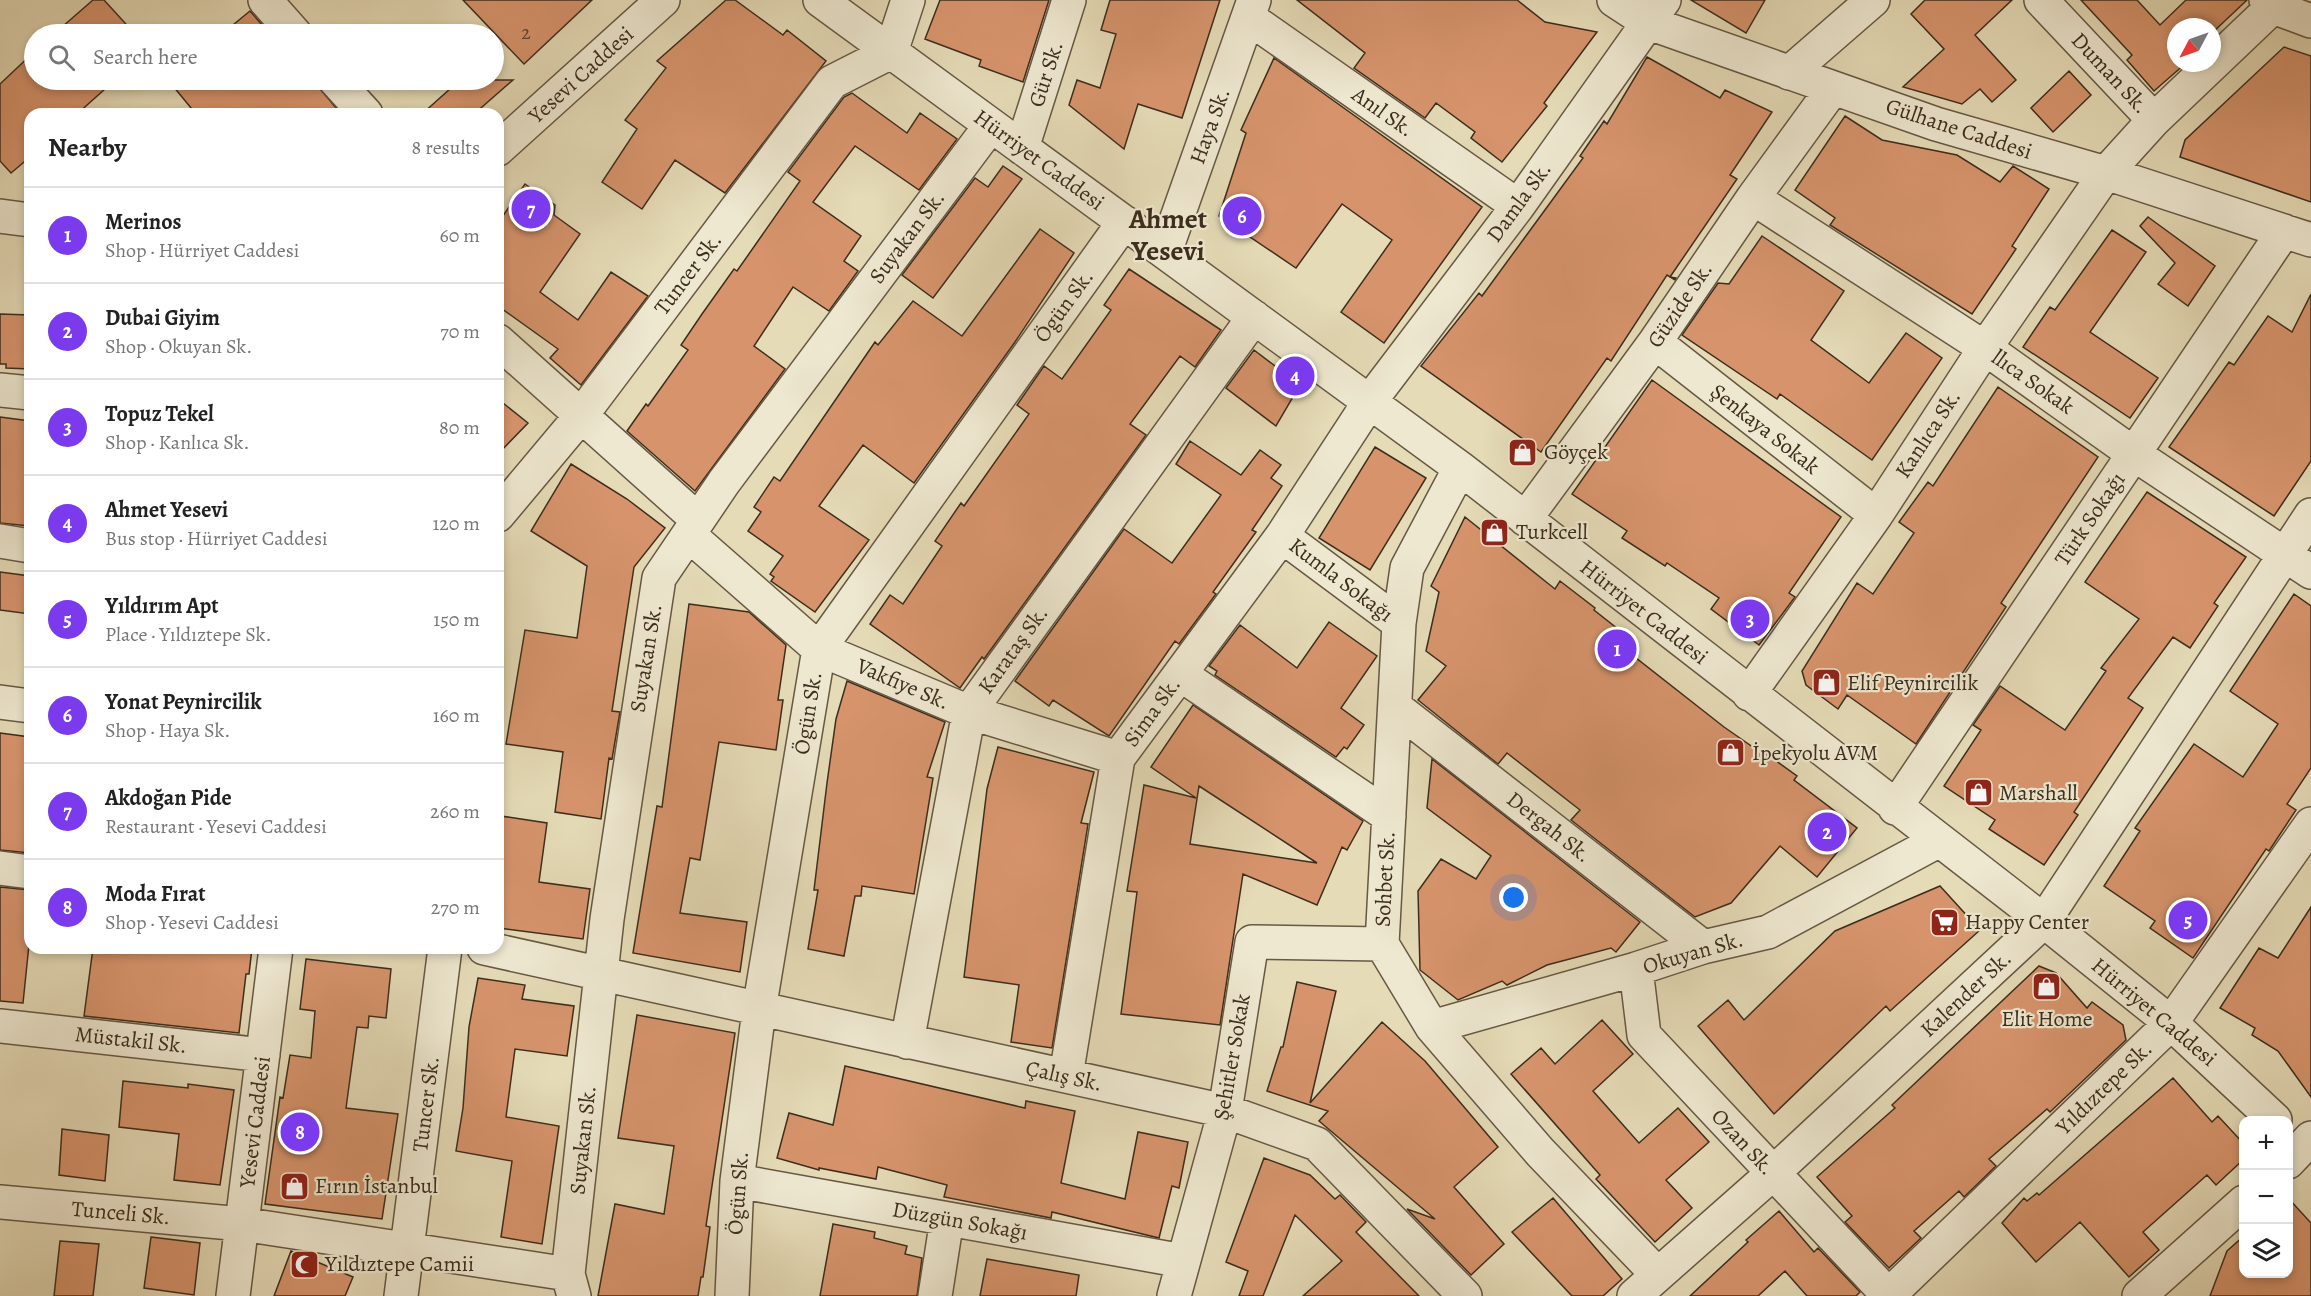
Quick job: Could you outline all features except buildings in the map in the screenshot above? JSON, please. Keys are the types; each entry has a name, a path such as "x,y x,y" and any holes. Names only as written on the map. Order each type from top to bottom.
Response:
{"street":[{"path":"264,0 286,24"},
{"name":"Yesevi Caddesi","path":"504,144 663,0"},
{"name":"Hürriyet Caddesi","path":"820,0 1460,468 1895,808 2044,921 2171,1023 2271,1116"},
{"path":"891,52 908,0"},
{"name":"Gür Sk.","path":"1022,148 1069,0"},
{"name":"Gülhane Caddesi","path":"1614,0 1657,11 1788,73 2018,149 2106,173 2298,236"},
{"path":"1788,73 1873,0"},
{"name":"Duman Sk.","path":"2041,0 2154,120"},
{"path":"2273,2 2311,21"},
{"name":"Kanlıca Sk.","path":"1749,694 1876,515 1984,348 2106,173 2154,120 2273,2"},
{"name":"Anıl Sk.","path":"1252,9 1518,206"},
{"name":"Haya Sk.","path":"1165,252 1252,9"},
{"name":"Damla Sk.","path":"1370,401 1518,206 1657,11"},
{"name":"Tuncer Sk.","path":"504,507 580,417 831,82 891,52"},
{"name":"Güzide Sk.","path":"1525,519 1655,342 1753,198 1833,88"},
{"path":"344,90 361,108"},
{"name":"Suyakan Sk.","path":"571,1285 606,919 659,578 693,528 991,125"},
{"name":"llıca Sokak","path":"1753,198 1984,348 2134,454 2298,563"},
{"path":"0,216 24,219"},
{"name":"Ögün Sk.","path":"732,1296 737,1181 759,1010 819,649 1124,222"},
{"name":"Türk Sokağı","path":"1895,808 2134,454 2298,236"},
{"name":"Karataş Sk.","path":"907,1042 969,712 1254,317"},
{"name":"Şenkaya Sokak","path":"1655,342 1876,515"},
{"name":"Vakfiye Sk.","path":"504,347 580,417 819,649 969,712 1118,758"},
{"path":"0,390 24,392"},
{"name":"Sima Sk.","path":"1066,1076 1118,758 1282,536 1370,401"},
{"name":"Sohbet Sk.","path":"1460,468 1407,568 1399,623 1382,944 1432,1027 1540,1152 1646,1285"},
{"name":"Kalender Sk.","path":"1646,1285 1772,1174 2044,921 2298,563 2311,515"},
{"name":"Kumla Sokağı","path":"1282,536 1399,623"},
{"path":"0,542 24,545"},
{"path":"1180,674 1389,816"},
{"path":"0,702 24,705"},
{"name":"Dergah Sk.","path":"1395,707 1703,947"},
{"name":"Yıldıztepe Sk.","path":"1888,1296 2171,1023 2311,824"},
{"name":"Okuyan Sk.","path":"1432,1027 1636,969 1703,947 1768,932 1938,841"},
{"path":"0,868 24,871"},
{"name":"Şehitler Sokak","path":"1174,1296 1225,1111 1252,942 1382,944"},
{"name":"Çalış Sk.","path":"504,953 1225,1111 1317,1144 1450,1291"},
{"name":"Yesevi Caddesi","path":"233,1296 275,954"},
{"name":"Tuncer Sk.","path":"401,1296 444,954"},
{"name":"Ozan Sk.","path":"1636,969 1644,1035 1888,1296"},
{"name":"Müstakil Sk.","path":"0,1026 263,1055"},
{"name":"Düzgün Sokağı","path":"737,1181 1183,1261"},
{"name":"Tunceli Sk.","path":"0,1202 242,1224 407,1251 571,1285"},
{"path":"2139,1296 2239,1206"},
{"path":"935,1296 947,1218"}],"place":[{"name":"Akdoğan Pide","path":"531,209"},
{"name":"Yonat Peynircilik","path":"1242,216"},
{"name":"Ahmet Yesevi","path":"1295,376"},
{"name":"Göyçek","path":"1523,452"},
{"name":"Turkcell","path":"1495,532"},
{"name":"Topuz Tekel","path":"1750,619"},
{"name":"Merinos","path":"1617,649"},
{"name":"Elif Peynircilik","path":"1826,683"},
{"name":"İpekyolu AVM","path":"1731,753"},
{"name":"Marshall","path":"1978,793"},
{"name":"Dubai Giyim","path":"1827,832"},
{"name":"Yıldırım Apt","path":"2188,920"},
{"name":"Happy Center","path":"1944,922"},
{"name":"Elit Home","path":"2047,987"},
{"name":"Moda Fırat","path":"300,1132"},
{"name":"Fırın İstanbul","path":"294,1186"},
{"name":"Yıldıztepe Camii","path":"304,1264"}],"district":[{"name":"Ahmet Yesevi","path":"1168,235"}]}
